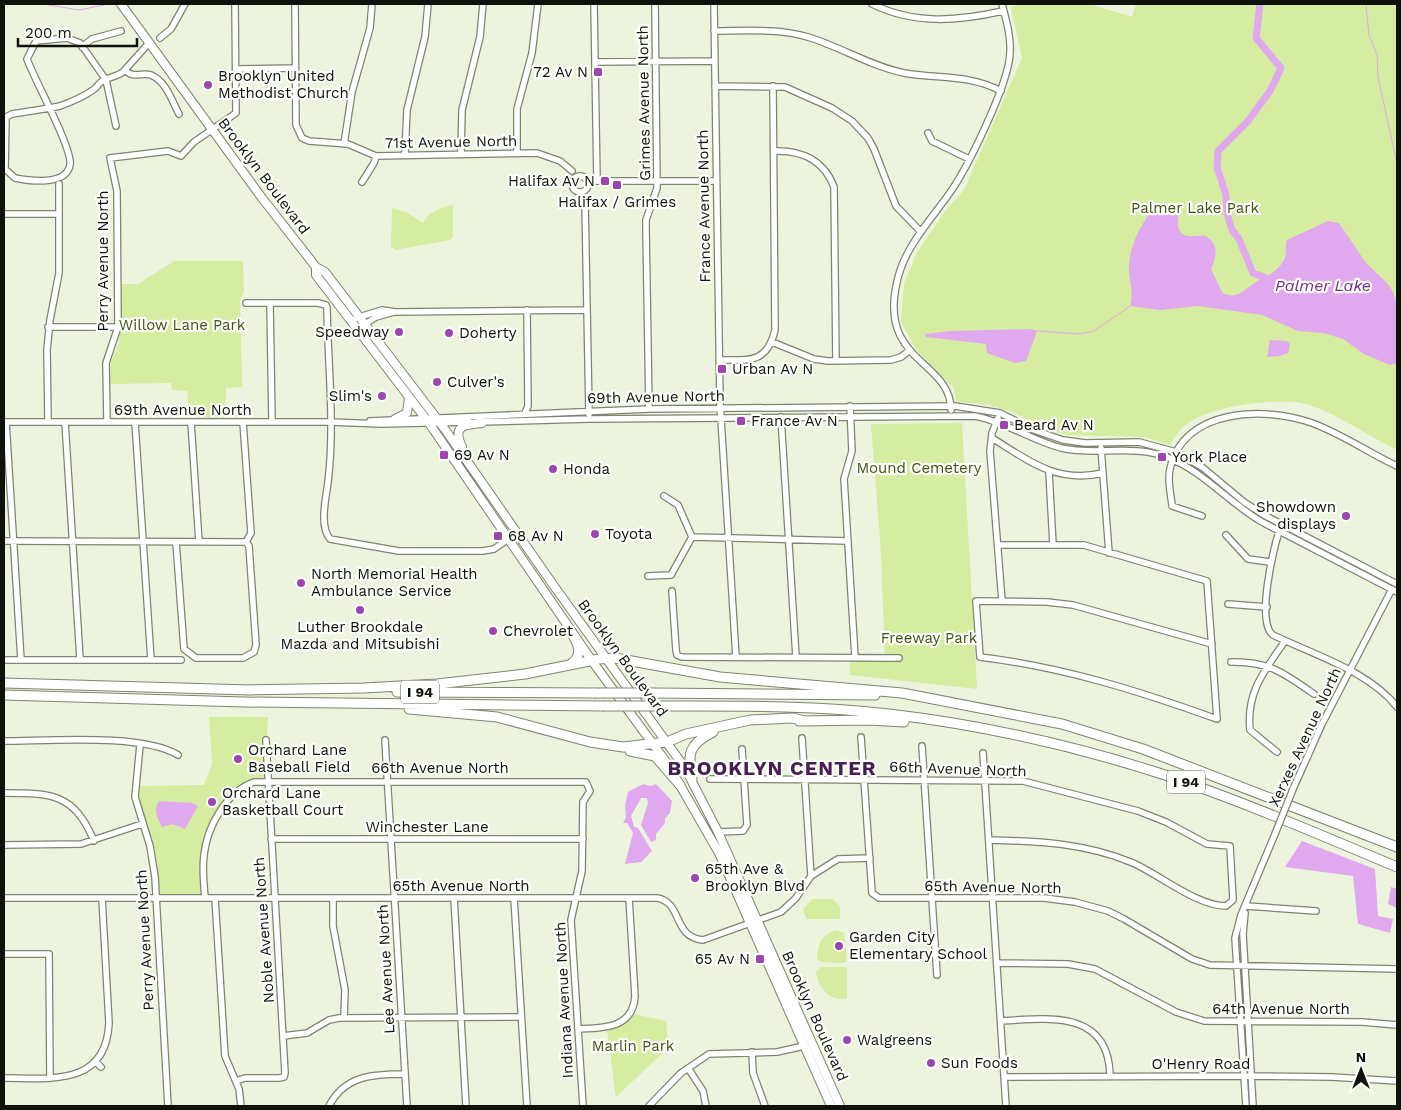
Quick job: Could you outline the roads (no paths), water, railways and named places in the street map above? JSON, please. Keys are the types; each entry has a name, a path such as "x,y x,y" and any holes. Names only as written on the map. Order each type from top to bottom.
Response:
{"highway":[{"path":"566,666 575,661 579,653 576,640 570,630"},
{"path":"246,690 406,686 525,674 605,658 636,660 720,677 902,693 980,708"},
{"name":"I 94","path":"4,683 246,690 864,695 980,708 1062,724 1135,746 1397,847"},
{"name":"I 94","path":"4,695 374,704 815,708 901,716 966,726 1064,746 1165,775 1239,802 1397,866"},
{"path":"374,704 397,708 497,717 598,746 652,754 661,761 680,785"},
{"path":"670,741 686,734 750,720 792,718 805,721"},
{"path":"567,736 615,746 654,745 756,724 805,721 869,720 966,726"},
{"path":"692,779 690,758 692,748 699,740 714,732"}],"main road":[{"name":"Brooklyn Boulevard","path":"120,4 212,131 316,267 325,272 366,323 472,467 605,658 670,741 692,779 718,832 804,1046 831,1106"},
{"name":"Brooklyn Boulevard","path":"316,267 316,276 427,421 509,538 570,630 654,745 680,785 719,853 754,921 840,1106"},
{"path":"394,419 407,413 409,397"},
{"path":"472,467 458,433 464,426 482,423"}],"street":[{"path":"160,38 171,29 186,4"},
{"path":"212,131 236,112 235,4"},
{"path":"236,69 295,68 295,4"},
{"path":"344,144 352,92 370,28 372,4"},
{"path":"406,154 407,110 425,38 428,4"},
{"path":"462,154 462,110 480,37 483,4"},
{"path":"517,153 517,109 536,35 538,4"},
{"path":"594,4 597,182"},
{"name":"Grimes Avenue North","path":"649,409 646,220 655,199 657,182 655,4"},
{"name":"France Avenue North","path":"714,4 721,418"},
{"path":"872,4 908,16 942,21 968,19 1003,11"},
{"path":"951,414 951,399 946,389 901,341 894,324 894,294 905,258 921,232 957,183 1007,76 1010,53 1002,4"},
{"path":"82,46 92,40 122,31"},
{"path":"714,31 793,33 822,42 888,69 924,76 969,79 1001,91"},
{"path":"116,126 106,80 82,46 72,38 34,43 26,57 50,108 69,156 70,167 66,173 53,180 19,179 11,176 4,164 4,123 6,117 12,114 50,108 60,106 92,91 106,80 125,70 149,43"},
{"path":"596,62 714,61"},
{"name":"71st Avenue North","path":"295,68 296,129 300,136 309,141 344,144 376,156 517,153 545,155 560,161 580,178 597,182 716,181"},
{"path":"125,70 131,75 150,74 161,82 179,114"},
{"path":"715,86 773,86 791,89 832,108 860,129 874,149 896,206 921,232"},
{"path":"719,360 756,359 766,352 772,342 776,322 773,86"},
{"name":"Perry Avenue North","path":"107,422 106,364 118,326 117,192 110,158 168,151 181,156 194,142 212,131"},
{"path":"928,133 932,141 969,159"},
{"path":"774,151 792,152 811,158 823,167 834,187 836,360"},
{"path":"362,182 376,156"},
{"path":"584,189 573,186 580,178 584,189 585,201 589,419"},
{"name":"71st Avenue North","path":"584,189 597,182"},
{"path":"48,422 48,327 59,273 59,184"},
{"path":"4,214 59,214"},
{"path":"246,303 326,305 331,460 325,512 326,530 330,539 399,551 466,552 491,550 517,533"},
{"path":"270,303 272,422"},
{"path":"351,322 359,316 382,310 396,312 587,310"},
{"path":"524,413 528,406 527,310"},
{"path":"357,330 376,317 396,312"},
{"path":"48,327 118,326"},
{"path":"772,342 814,358 836,360 891,360 902,357 910,350"},
{"path":"850,406 852,451 844,474 856,657"},
{"name":"69th Avenue North","path":"5,422 427,421 524,413 649,409 951,406 1000,413 1034,430 1063,440 1101,443 1139,442 1176,452 1202,467 1244,502 1282,525 1396,584"},
{"path":"1000,413 990,451 1002,601"},
{"name":"69th Avenue North","path":"438,420 482,423 589,419 951,414 975,416 997,420 1031,438 1060,448 1081,451 1140,450 1173,460 1199,475 1240,510 1394,591"},
{"path":"1202,516 1172,506 1169,474 1176,452 1191,433 1210,421 1238,416 1272,415 1312,423 1397,466"},
{"path":"781,417 796,657"},
{"path":"721,418 736,657"},
{"name":"69th Avenue North","path":"362,422 394,419 427,421"},
{"path":"5,422 21,660"},
{"path":"65,422 80,659"},
{"path":"135,422 151,660"},
{"path":"191,422 199,542"},
{"path":"243,422 251,533 246,542"},
{"path":"992,438 1049,472 1081,477 1103,473"},
{"path":"1101,443 1109,553"},
{"path":"1049,472 1054,545"},
{"path":"664,496 678,505 692,537"},
{"path":"1282,525 1270,562 1265,620 1268,630 1375,685 1397,708"},
{"path":"1226,535 1248,559 1270,562"},
{"path":"692,537 728,540 848,541"},
{"path":"648,576 671,575 692,537"},
{"path":"4,541 246,542"},
{"path":"176,542 183,645 187,653 196,658 247,657 254,652 256,645 249,546 246,542"},
{"path":"998,545 1084,545 1208,581 1218,719 1144,693 1084,675 980,657 976,601 1047,602 1073,605 1212,644"},
{"name":"Xerxes Avenue North","path":"1246,1106 1236,966 1237,930 1293,789 1322,724 1394,591 1396,584"},
{"path":"672,591 677,655 682,657 899,658"},
{"path":"1228,604 1267,607"},
{"path":"1277,752 1250,730 1252,695 1268,665 1285,640"},
{"path":"4,660 180,660"},
{"path":"1231,662 1253,661 1268,665 1314,694"},
{"path":"861,737 870,858"},
{"path":"802,738 811,876"},
{"name":"Noble Avenue North","path":"236,1081 284,1076 266,740"},
{"name":"Lee Avenue North","path":"385,740 407,1106"},
{"path":"4,741 122,742 168,749 178,756"},
{"name":"Perry Avenue North","path":"140,745 134,791 153,861 168,1106"},
{"path":"922,746 938,975"},
{"path":"718,832 743,831 745,828 747,820 742,749"},
{"path":"983,753 1006,1106"},
{"name":"66th Avenue North","path":"710,779 985,779 1023,781 1055,788 1152,816 1208,844 1230,846 1233,900 1226,906 1208,903 1145,868 1091,849 1049,842 989,840"},
{"name":"66th Avenue North","path":"205,898 204,857 212,828 234,793 247,785 268,781 582,780"},
{"name":"Indiana Avenue North","path":"582,780 590,787 583,802 582,871 571,920 582,1106"},
{"path":"4,793 45,794 70,801 85,822 94,842"},
{"path":"4,845 72,845 94,842 142,824"},
{"name":"Winchester Lane","path":"271,839 583,839"},
{"name":"65th Avenue North","path":"4,898 657,898 667,901 681,928 696,939 711,939 781,912 789,906 811,876 838,859 870,858 874,896 1044,898 1090,906 1124,919 1192,959 1210,965 1397,969"},
{"path":"4,1078 50,1078 74,1075 96,1062 108,1040 109,1023 102,898"},
{"path":"215,898 224,1056 239,1089 241,1106"},
{"path":"333,898 334,926 344,990 344,1017"},
{"path":"454,898 466,1106"},
{"path":"514,898 527,1106"},
{"path":"578,1030 613,1027 625,1020 633,1009 635,996 629,898"},
{"path":"1246,906 1316,911"},
{"name":"Xerxes Avenue North","path":"1246,906 1243,928 1244,966 1253,1106"},
{"path":"4,954 49,954 50,1078"},
{"name":"64th Avenue North","path":"997,963 1082,966 1109,974 1189,1018 1214,1022 1362,1022 1397,1025"},
{"path":"283,1036 307,1034 329,1020 344,1017 520,1017"},
{"path":"1001,1021 1066,1021 1083,1025 1097,1035 1102,1042 1109,1058 1110,1076"},
{"path":"649,1106 656,1097 688,1068 714,1053 777,1052 804,1046"},
{"path":"752,1052 753,1073 766,1106"},
{"path":"96,1062 101,1067"},
{"path":"688,1068 703,1091 706,1106"},
{"path":"329,1106 344,1087 360,1078 380,1074 405,1074"},
{"name":"O'Henry Road","path":"1004,1077 1251,1076 1332,1077 1397,1081"}],"water":[{"name":"Palmer Lake","path":"1171,207 1178,213 1178,226 1184,235 1205,236 1213,242 1216,251 1211,269 1222,292 1230,296 1242,292 1277,269 1285,258 1287,240 1328,221 1339,223 1366,263 1388,284 1393,292 1397,305 1397,363 1390,365 1364,354 1343,339 1324,333 1298,331 1262,315 1198,306 1160,310 1130,306 1132,293 1129,263 1135,239 1151,211 1166,210"},
{"path":"1031,329 1037,331 1026,361 1015,363 987,353 986,344 926,337 925,334 951,331"},
{"path":"1270,340 1287,341 1290,344 1288,353 1267,357"},
{"path":"643,784 651,786 656,784 672,801 670,813 656,834 656,840 651,842 641,825 648,803 647,798 641,798 631,816 634,827 638,828 652,851 641,862 625,864 633,833 627,823 623,823 626,818 625,805 628,792"},
{"path":"159,801 192,803 198,806 185,829 173,824 162,827 156,811"},
{"path":"1302,841 1375,869 1378,916 1393,919 1390,933 1358,924 1353,876 1285,867"},
{"path":"1391,887 1397,889 1397,908 1388,904"}],"waterway":[{"path":"43,4 79,10 109,4"},
{"path":"1260,4 1256,38 1281,68 1270,91 1248,121 1218,151 1217,167 1226,195 1227,214 1232,230 1239,239 1253,273 1274,281"},
{"path":"1366,4 1369,35 1377,55 1378,77 1397,164"},
{"path":"1037,331 1080,334 1094,331 1130,306"}],"place":[{"name":"72 Av N","path":"598,72"},
{"name":"Brooklyn United Methodist Church","path":"208,85"},
{"name":"Halifax Av N","path":"605,181"},
{"name":"Halifax / Grimes","path":"617,185"},
{"name":"Speedway","path":"399,332"},
{"name":"Doherty","path":"449,333"},
{"name":"Urban Av N","path":"722,369"},
{"name":"Culver's","path":"437,382"},
{"name":"Slim's","path":"382,396"},
{"name":"France Av N","path":"741,421"},
{"name":"Beard Av N","path":"1004,425"},
{"name":"69 Av N","path":"444,455"},
{"name":"York Place","path":"1162,457"},
{"name":"Honda","path":"553,469"},
{"name":"Showdown displays","path":"1346,516"},
{"name":"Toyota","path":"595,534"},
{"name":"68 Av N","path":"498,536"},
{"name":"North Memorial Health Ambulance Service","path":"301,583"},
{"name":"Luther Brookdale Mazda and Mitsubishi","path":"360,610"},
{"name":"Chevrolet","path":"493,631"},
{"name":"Orchard Lane Baseball Field","path":"238,759"},
{"name":"Orchard Lane Basketball Court","path":"212,802"},
{"name":"65th Ave & Brooklyn Blvd","path":"695,878"},
{"name":"Garden City Elementary School","path":"839,946"},
{"name":"65 Av N","path":"760,959"},
{"name":"Walgreens","path":"847,1040"},
{"name":"Sun Foods","path":"931,1063"}],"district":[{"name":"BROOKLYN CENTER","path":"772,768"}],"park label":[{"name":"Palmer Lake Park","path":"1195,208"},
{"name":"Willow Lane Park","path":"182,325"},
{"name":"Mound Cemetery","path":"919,468"},
{"name":"Freeway Park","path":"929,638"},
{"name":"Marlin Park","path":"633,1046"}]}
